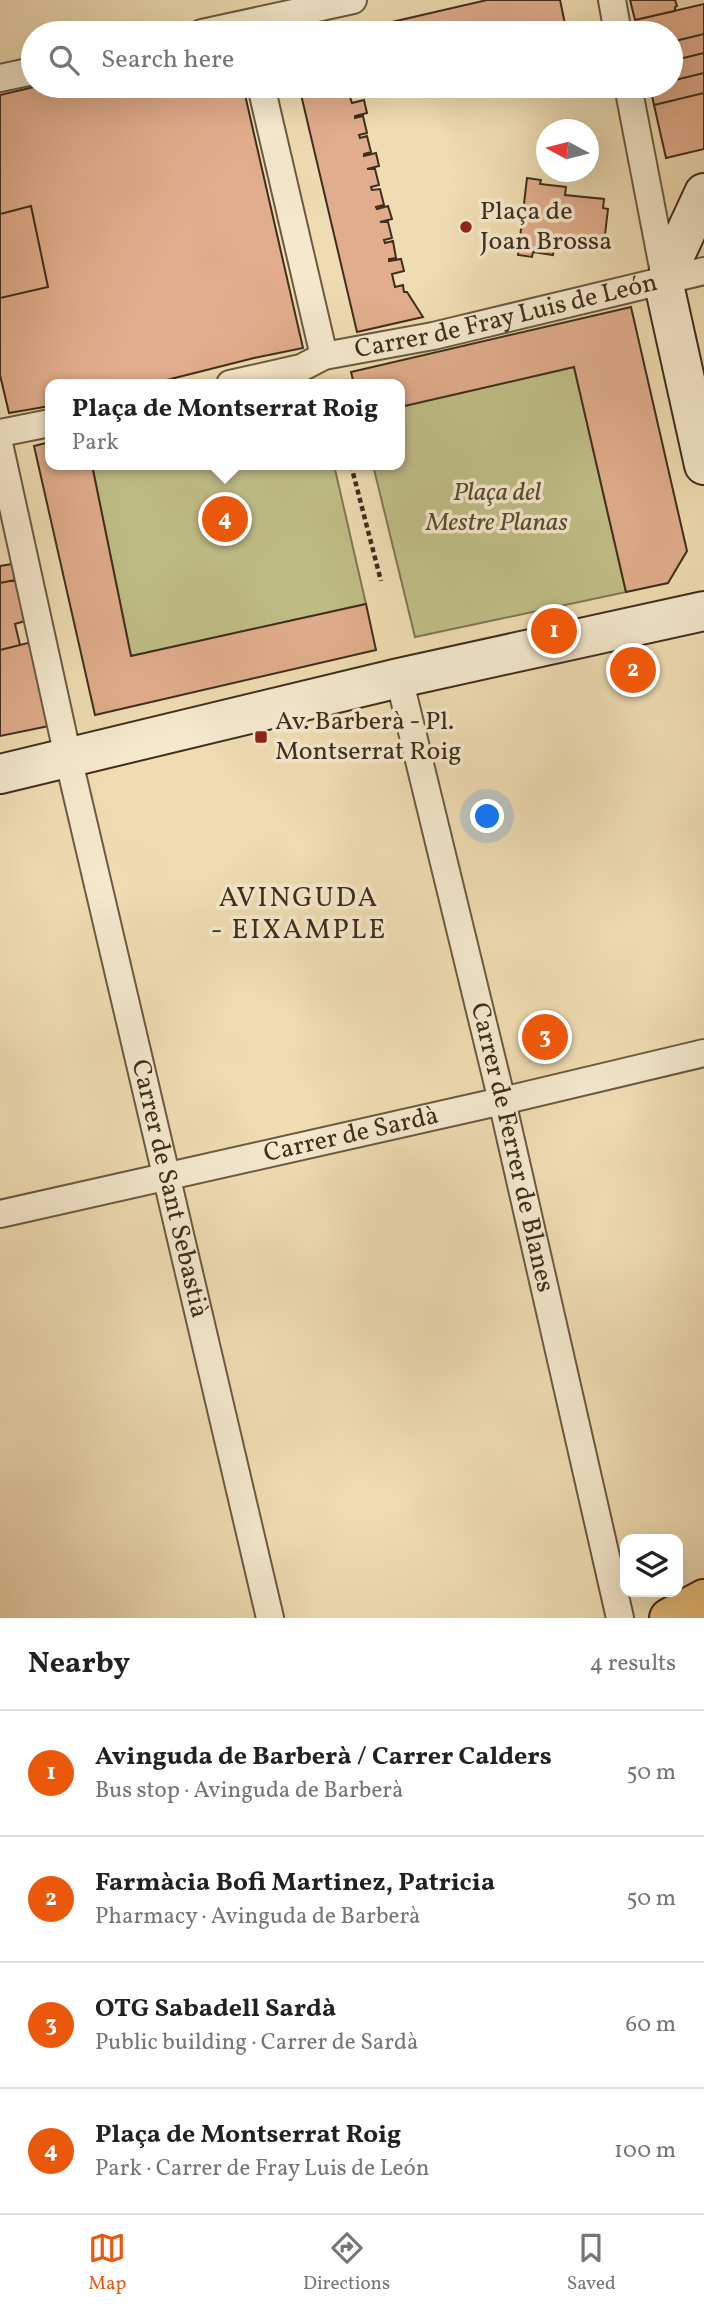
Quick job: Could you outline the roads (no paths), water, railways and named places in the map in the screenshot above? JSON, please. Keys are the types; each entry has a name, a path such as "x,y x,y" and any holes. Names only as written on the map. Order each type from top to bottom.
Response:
{"street":[{"path":"245,19 353,0"},
{"path":"612,0 616,21"},
{"path":"0,78 21,74"},
{"path":"264,98 324,356"},
{"path":"630,98 666,280 668,308 704,465"},
{"path":"666,280 704,193"},
{"name":"Carrer de Fray Luis de León","path":"252,379 301,368 324,356 433,336 704,271"},
{"path":"0,433 45,424"},
{"name":"Carrer de Sant Sebastià","path":"0,448 68,757 270,1618"},
{"path":"0,774 399,678 704,611"},
{"name":"Carrer de Ferrer de Blanes","path":"399,678 502,1101 620,1618"},
{"name":"Carrer de Sardà","path":"0,1214 704,1053"}],"place":[{"name":"Plaça de Joan Brossa","path":"466,227"},
{"name":"Plaça de Montserrat Roig","path":"225,519"},
{"name":"Avinguda de Barberà / Carrer Calders","path":"554,631"},
{"name":"Farmàcia Bofi Martinez, Patricia","path":"633,670"},
{"name":"Av. Barberà - Pl. Montserrat Roig","path":"261,737"},
{"name":"OTG Sabadell Sardà","path":"545,1037"}],"district":[{"name":"AVINGUDA - EIXAMPLE","path":"299,914"}],"park label":[{"name":"Plaça del Mestre Planas","path":"497,508"}]}
